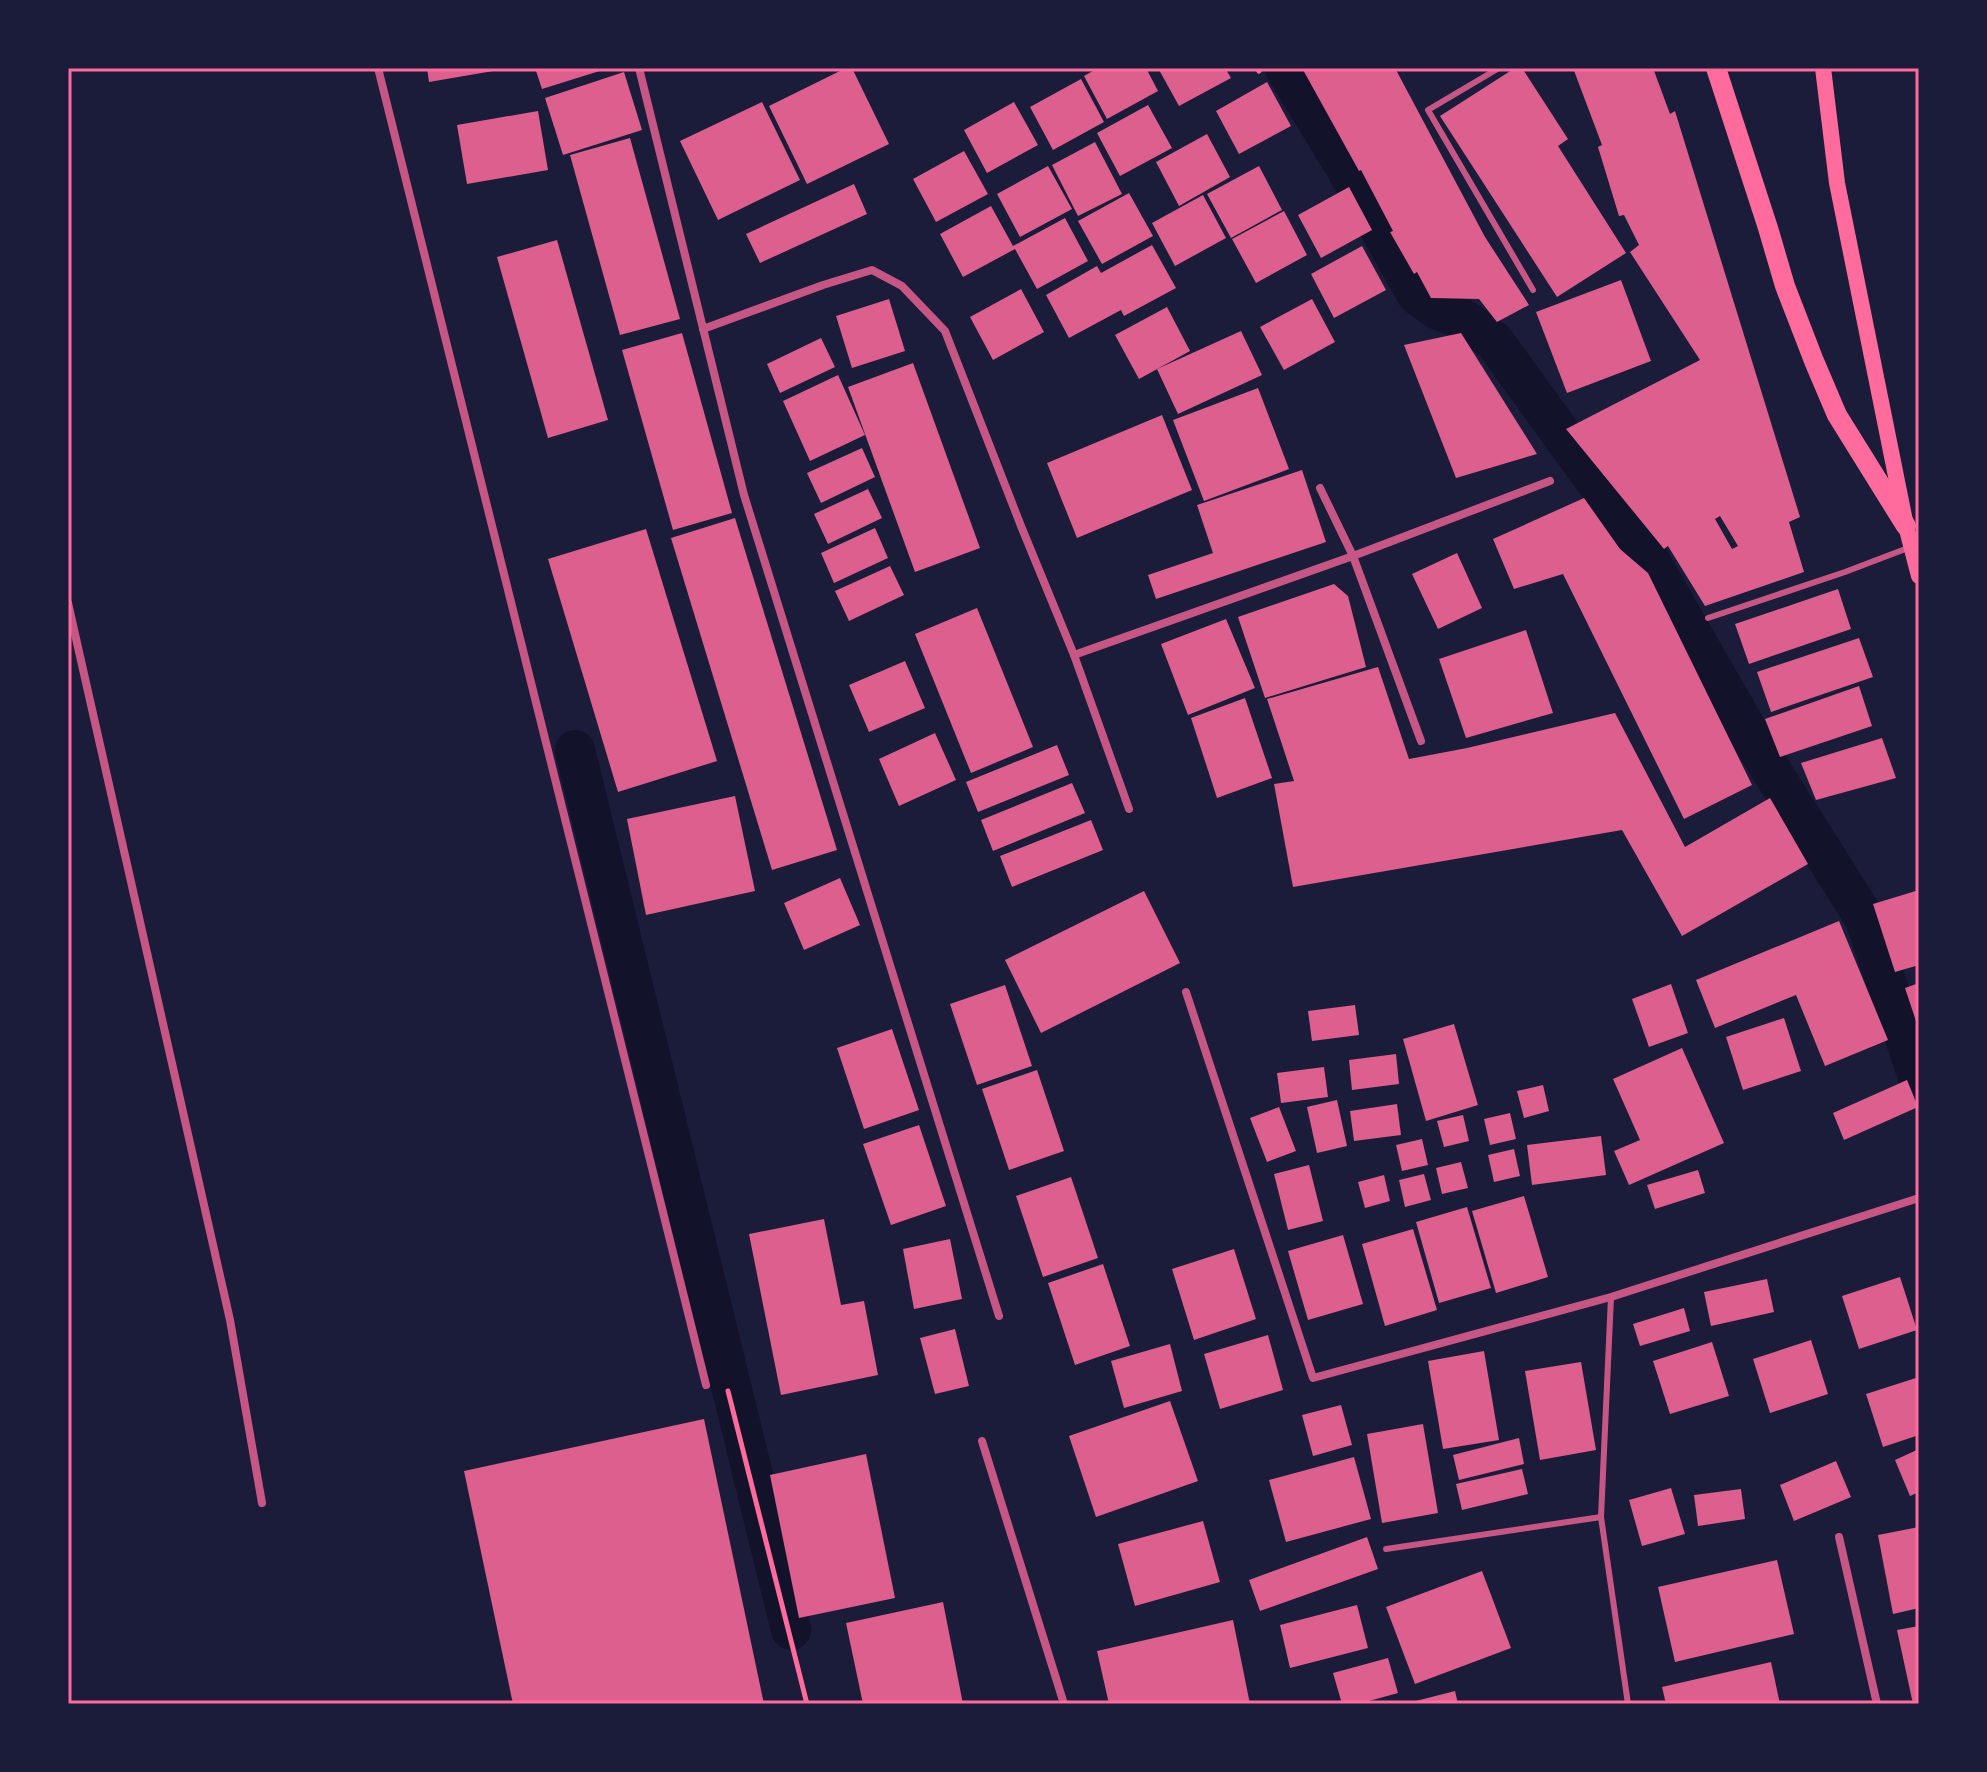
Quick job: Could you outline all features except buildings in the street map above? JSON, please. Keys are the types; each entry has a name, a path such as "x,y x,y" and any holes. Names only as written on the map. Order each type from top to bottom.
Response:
{"main road":[{"path":"1716,68 1785,286 1814,361 1837,415 1906,526"},
{"path":"1823,68 1837,183 1906,526 1919,576"}],"street":[{"path":"378,68 706,1385"},
{"path":"639,68 744,495 999,1316"},
{"path":"703,329 872,270 902,286 945,331 1074,655 1129,809"},
{"path":"1074,655 1353,556 1550,481"},
{"path":"1320,488 1353,556 1421,741"},
{"path":"68,603 230,1320 262,1503"},
{"path":"1186,992 1313,1378 1611,1297 1919,1198"},
{"path":"982,1441 1064,1704"},
{"path":"1839,1537 1877,1704"}],"lane":[{"path":"1499,68 1428,110 1533,290"},
{"path":"1708,618 1912,547"},
{"path":"1611,1297 1601,1517 1628,1704"},
{"path":"1386,1549 1601,1517"}],"waterway":[{"path":"1285,68 1417,295 1436,309 1463,319 1494,341 1638,540 1761,754 1865,919 1919,1080"},
{"path":"575,750 791,1630"}]}
